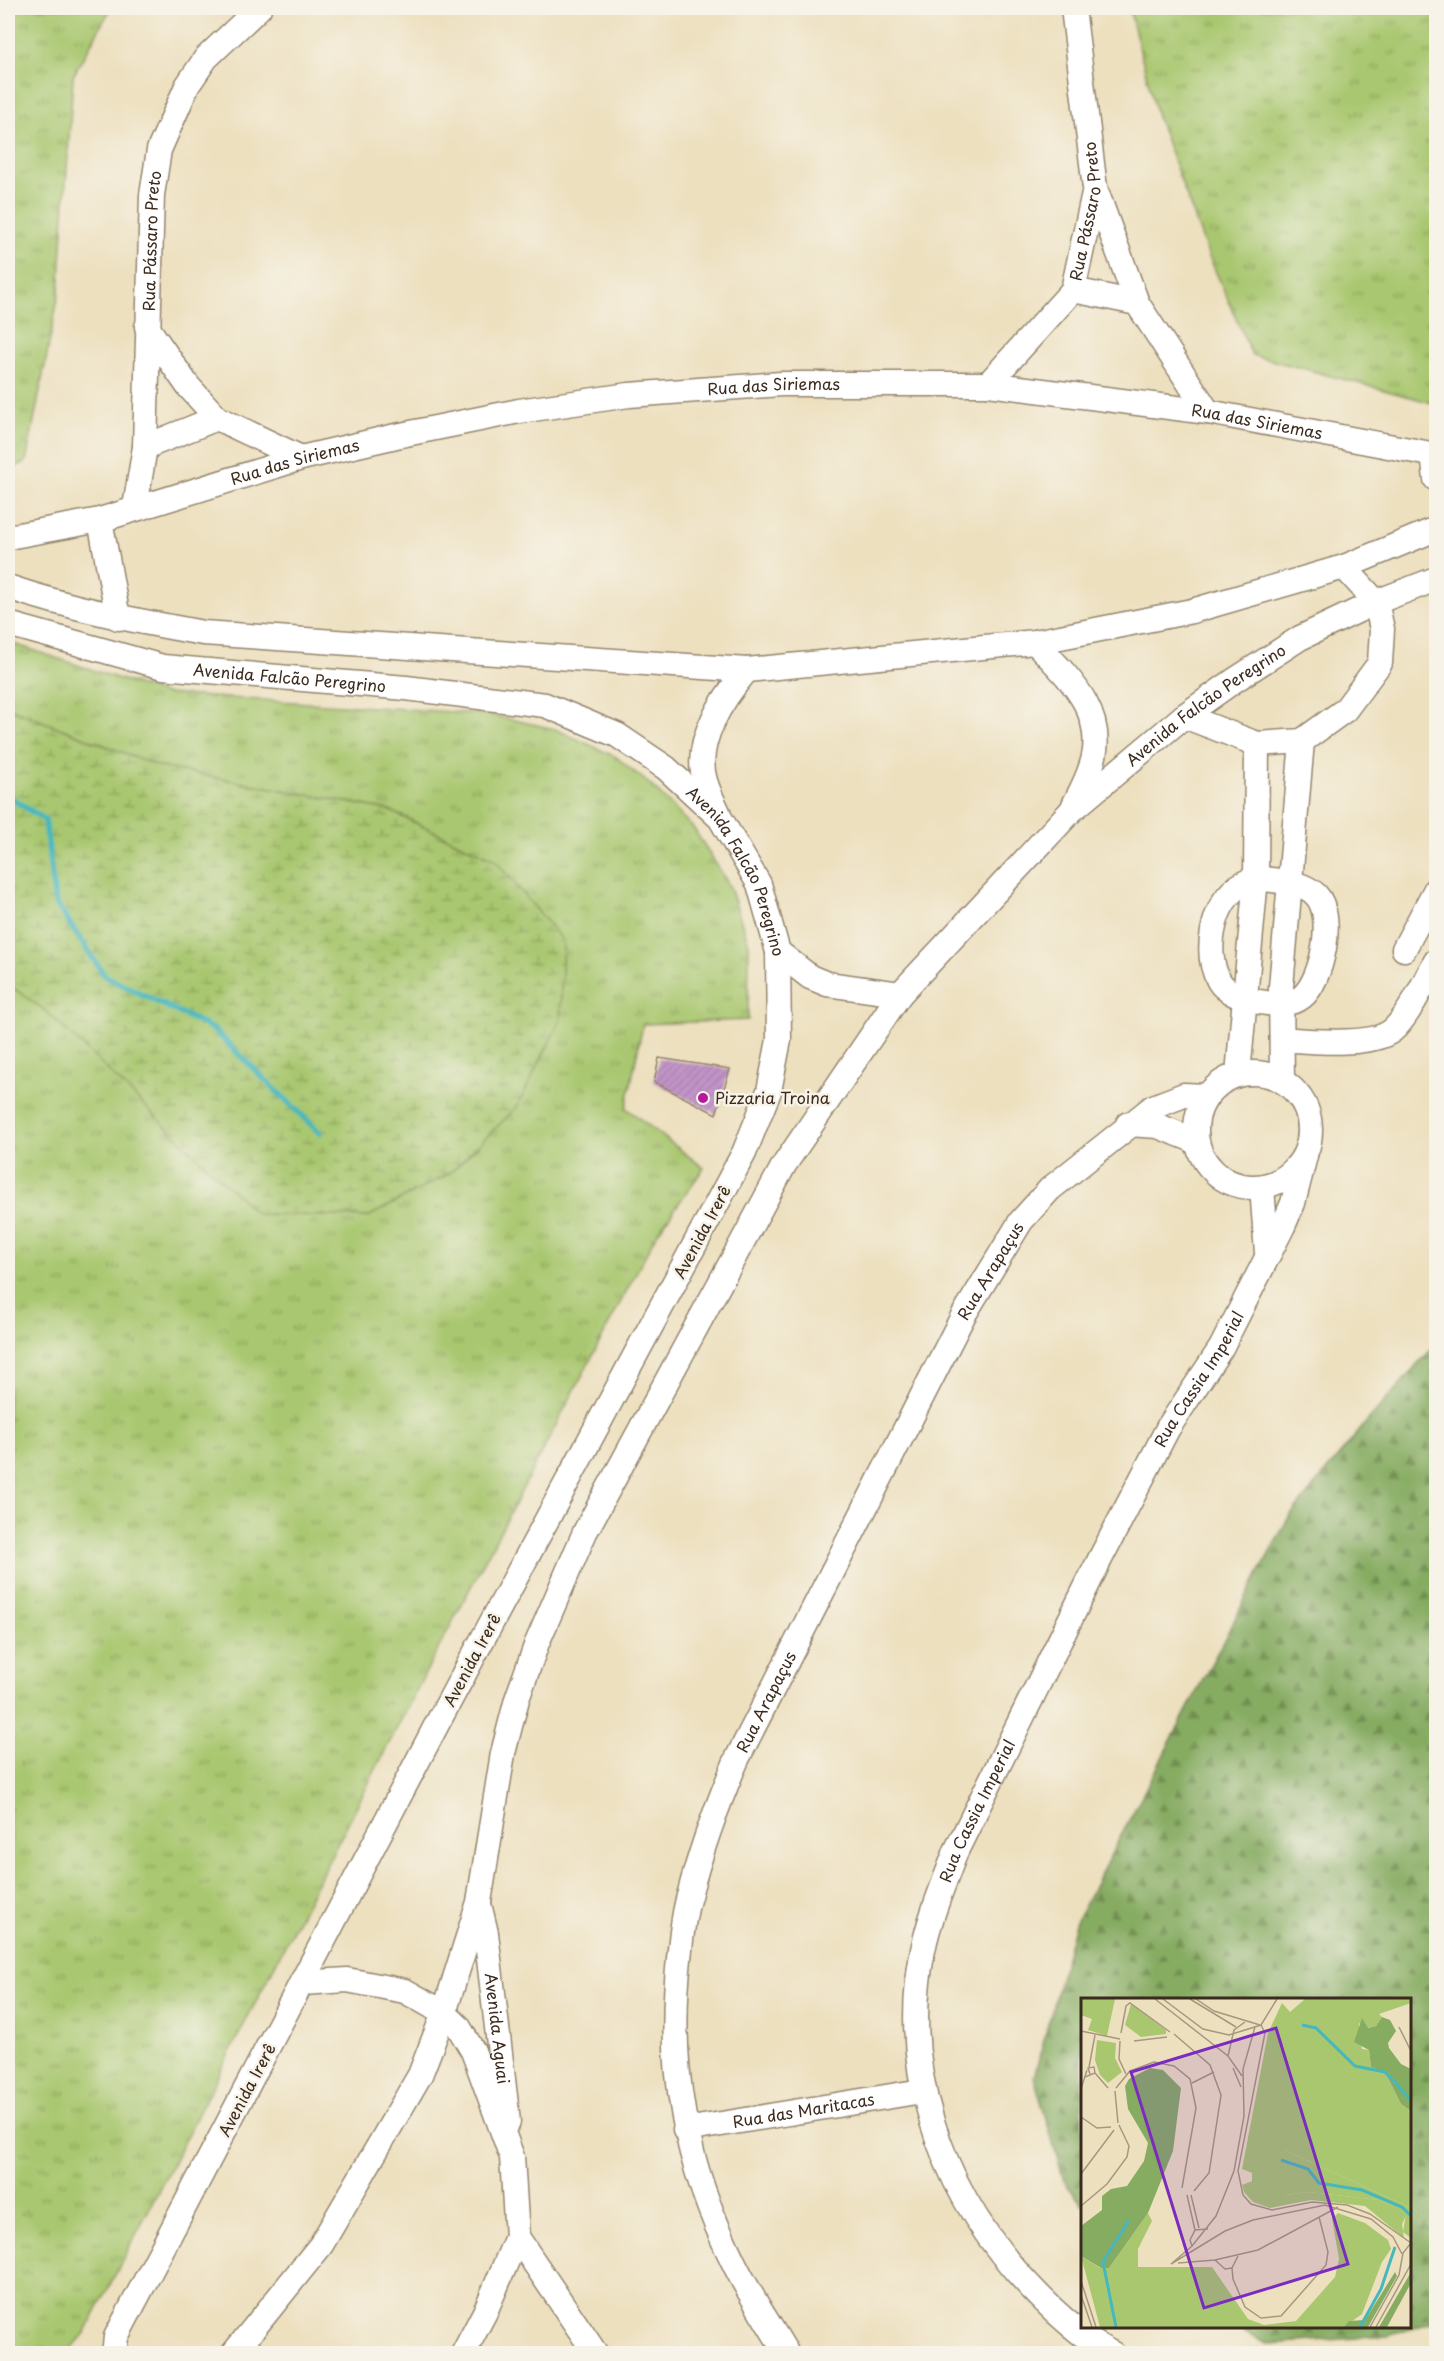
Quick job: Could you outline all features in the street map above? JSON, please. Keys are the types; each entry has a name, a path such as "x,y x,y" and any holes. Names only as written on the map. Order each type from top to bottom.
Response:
{"street":[{"name":"Rua Pássaro Preto","path":"135,507 145,447 152,195 159,150 187,86 206,58 259,8"},
{"name":"Rua Pássaro Preto","path":"988,384 1073,290 1095,188 1073,8"},
{"path":"1095,188 1137,303 1208,412"},
{"path":"1073,290 1137,303"},
{"path":"147,327 188,386 217,418 301,458"},
{"name":"Rua das Siriemas","path":"8,537 100,520 135,507 301,458 519,411 629,395 781,384 988,384 1208,412 1435,455 1437,479"},
{"path":"145,447 217,418"},
{"path":"100,520 118,618"},
{"path":"8,587 50,602 118,618 203,633 747,670 1035,642 1192,611 1344,567 1437,529"},
{"path":"1185,716 1257,744 1302,741 1345,710 1380,663 1382,629 1376,602 1344,567"},
{"name":"Avenida Falcão Peregrino","path":"8,624 163,667 406,688 545,705 617,735 666,768 720,818 759,885 778,952 810,977 827,984 900,994 1072,810 1185,716 1300,638 1376,602 1437,579"},
{"path":"1035,642 1077,686 1093,720 1096,749 1092,766 1072,810"},
{"path":"720,818 704,779 704,749 713,721 747,670"},
{"path":"1282,1080 1280,1003 1302,741"},
{"path":"1238,1074 1256,878 1257,744"},
{"path":"1256,878 1290,884 1307,889 1321,902 1325,926 1325,946 1309,991 1299,999 1280,1003 1244,999 1233,995 1219,982 1213,965 1212,940 1216,918 1225,901 1236,888 1256,878"},
{"path":"1404,949 1437,889"},
{"name":"Avenida Irerê","path":"114,2354 116,2337 437,1724 744,1154 769,1091 779,1040 778,952"},
{"path":"1282,1039 1340,1043 1381,1036 1395,1030 1437,961"},
{"path":"1247,967 1282,971"},
{"path":"233,2354 321,2245 420,2075 444,2013 479,1902 503,1754 517,1699 585,1532 784,1165 900,994"},
{"path":"1253,1072 1268,1074 1282,1080 1296,1091 1311,1122 1310,1140 1305,1156 1294,1171 1280,1181 1262,1187 1245,1187 1213,1172 1202,1157 1196,1141 1199,1110 1206,1096 1220,1082 1238,1074 1253,1072"},
{"name":"Rua Arapaçus","path":"787,2354 734,2264 708,2203 685,2130 675,2049 676,1983 681,1938 695,1875 717,1806 737,1759 957,1326 1021,1221 1050,1189 1128,1124 1166,1101 1184,1095 1206,1096"},
{"path":"1128,1124 1158,1126 1196,1141"},
{"name":"Rua Cassia Imperial","path":"1113,2354 1072,2324 1035,2292 986,2233 965,2201 933,2129 922,2091 916,2046 919,1972 937,1900 956,1851 1099,1561 1168,1428 1221,1348 1267,1258 1293,1203 1305,1156"},
{"path":"1262,1187 1267,1258"},
{"name":"Avenida Aguai","path":"479,1902 486,1933 512,2157 517,2237"},
{"name":"Avenida Aguai","path":"303,1983 347,1980 380,1984 405,1991 444,2013 458,2026 472,2051 512,2157"},
{"name":"Rua das Maritacas","path":"685,2130 922,2091"},
{"path":"463,2351 517,2237"},
{"path":"517,2237 596,2354"}],"green space":[{"path":"8,8 111,8 73,76 59,293 26,462 8,470"},
{"path":"1129,8 1436,8 1436,404 1252,355 1208,254 1157,116"},
{"path":"8,642 165,694 486,714 555,729 616,757 653,787 694,829 729,885 749,944 748,1020 643,1024 626,1108 704,1168 656,1235 414,1695 85,2333 67,2354 8,2353 8,984 46,1011 495,860 389,810 160,767 8,708"},
{"path":"8,708 160,767 388,810 495,860 563,941 560,1021 517,1107 450,1173 368,1217 257,1214 46,1011 8,984"},
{"path":"1436,1344 1436,2321 1388,2336 1267,2344 1234,2328 1411,2328 1411,1998 1081,1998 1081,2203 1064,2181 1034,2077 1075,1923 1287,1520 1369,1419"}],"building":[{"name":"Pizzaria Troina","path":"659,1058 730,1069 716,1114 654,1082"}],"waterway":[{"path":"8,796 45,820 55,902 105,976 213,1029 320,1133"}],"place":[{"name":"Pizzaria Troina","path":"703,1098"}]}
